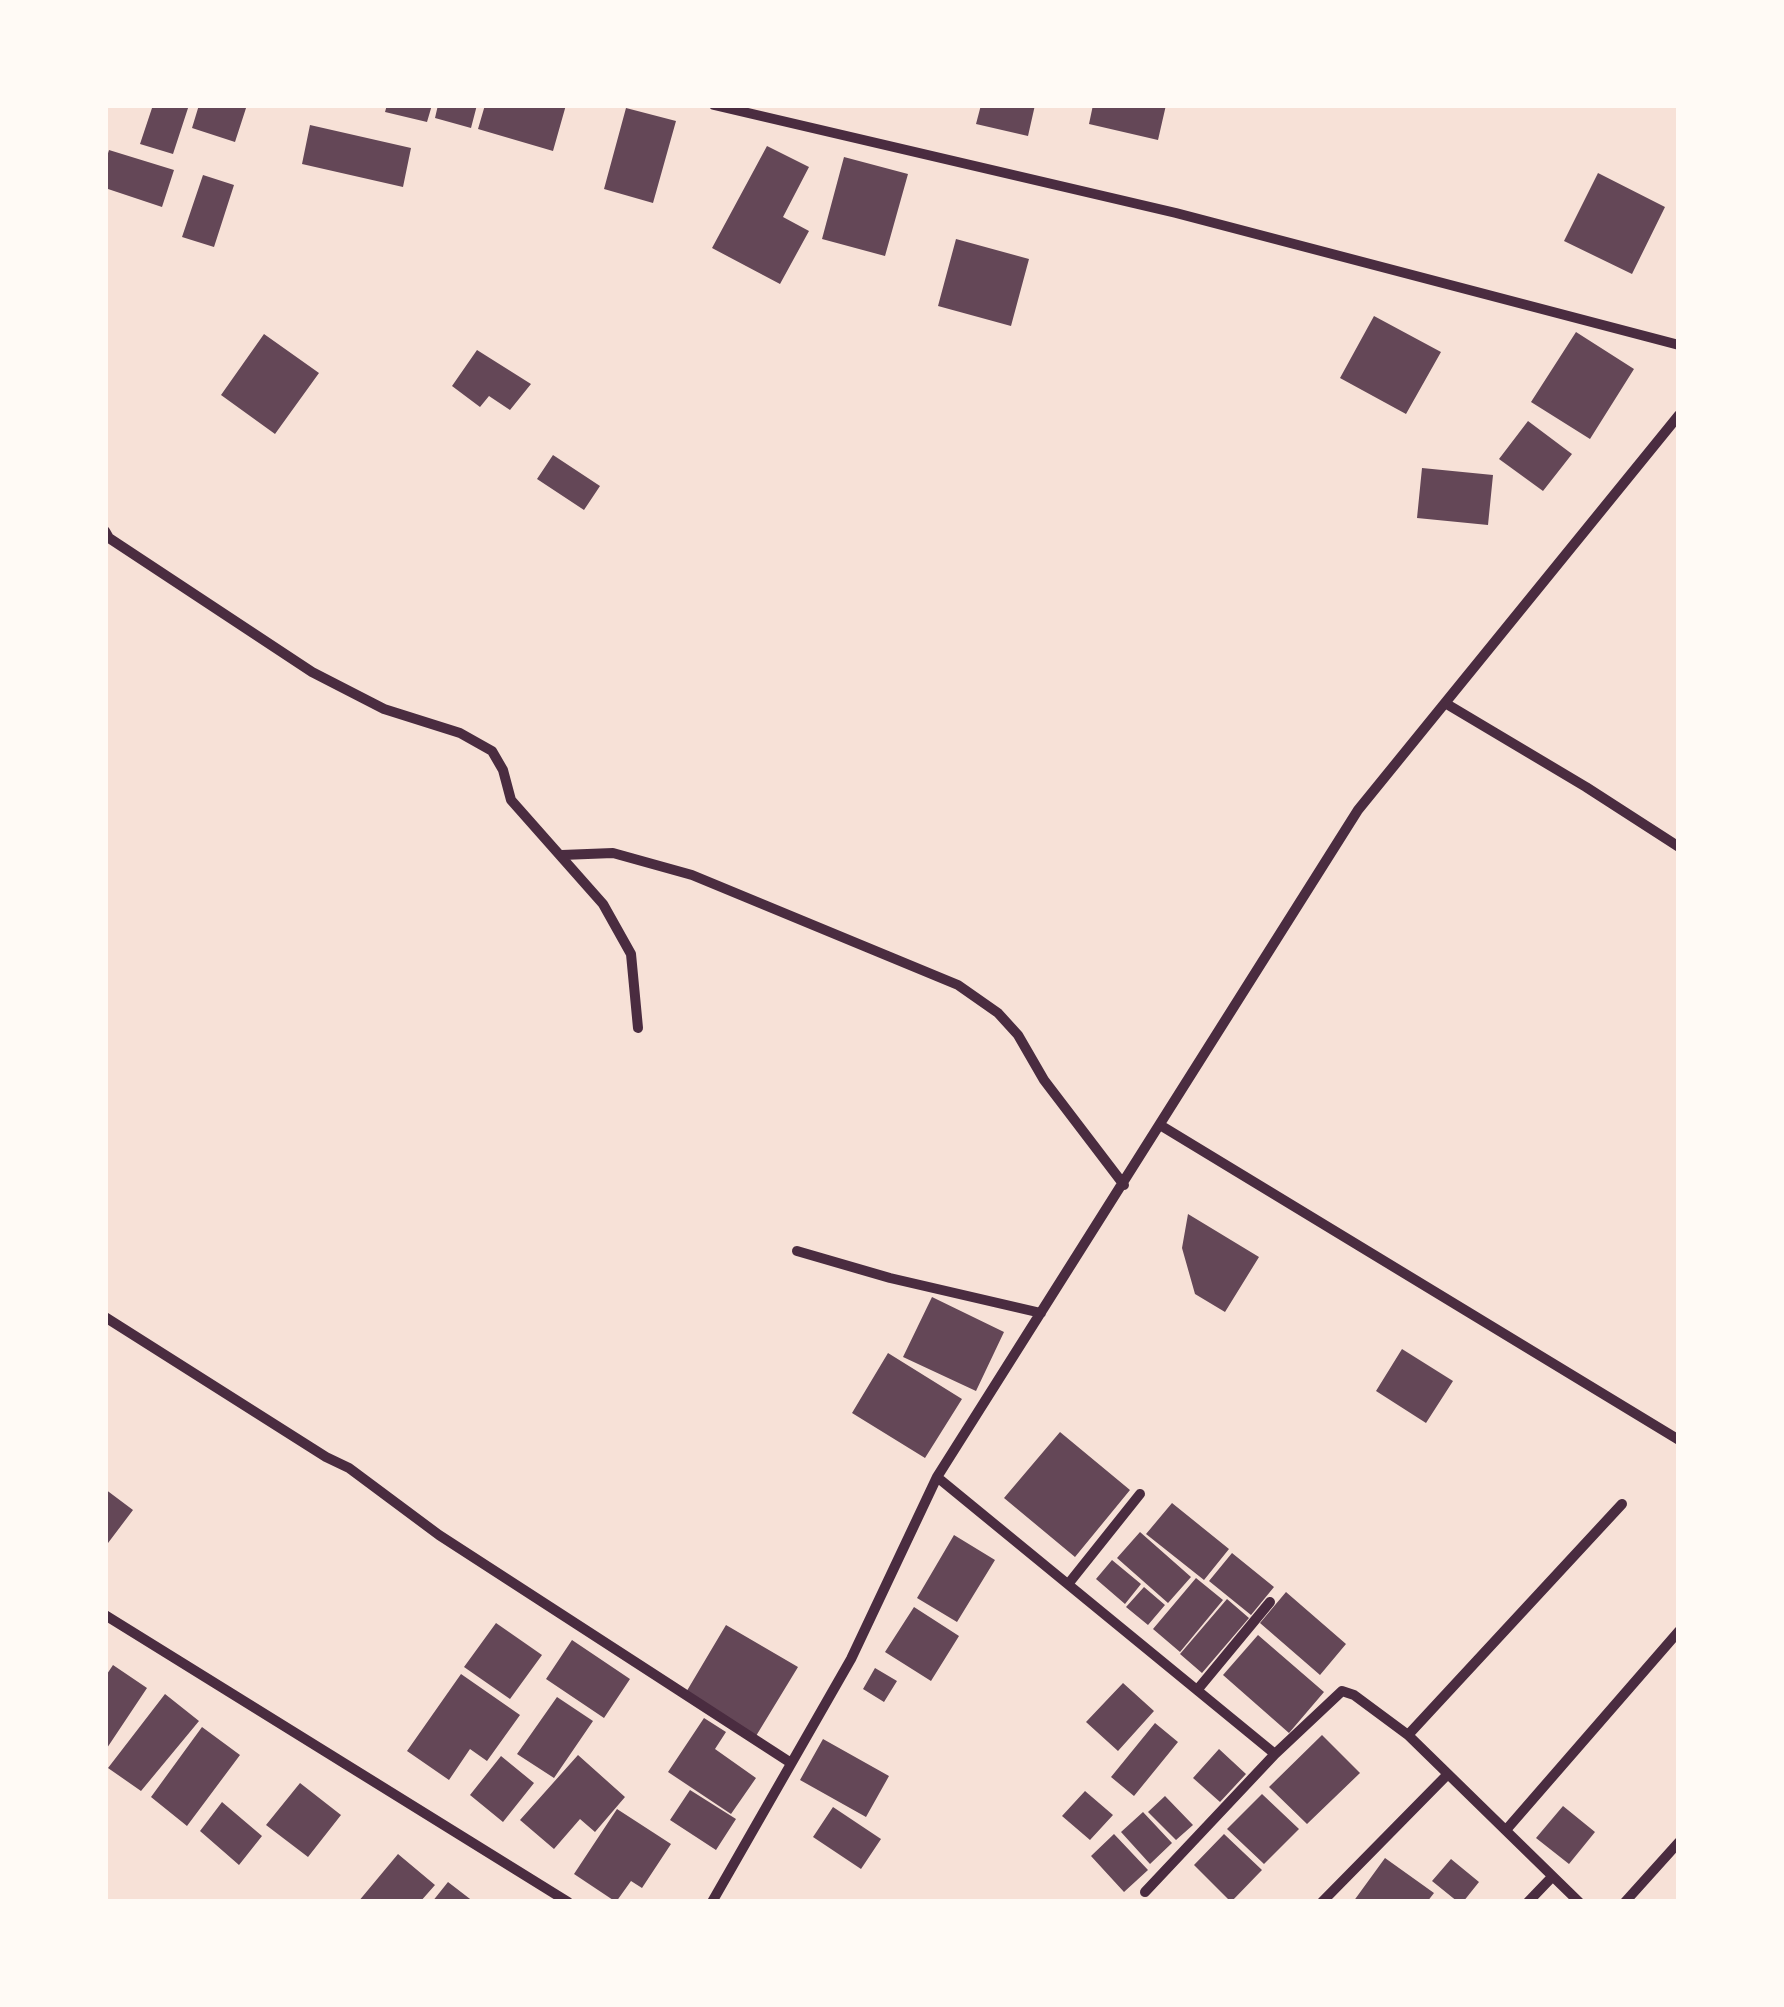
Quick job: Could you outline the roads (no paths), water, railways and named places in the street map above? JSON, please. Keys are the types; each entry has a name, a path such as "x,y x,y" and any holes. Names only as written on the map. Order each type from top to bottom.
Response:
{"street":[{"path":"714,105 1176,213 1679,345"},
{"path":"712,1902 851,1659 937,1477 1358,810 1679,415"},
{"path":"105,531 150,567 312,672 384,709 460,733 492,750 503,770 511,800 602,904 631,954 638,1028"},
{"path":"1445,702 1679,847"},
{"path":"562,856 614,853 692,875 958,985 998,1013 1018,1034 1044,1080 1124,1185"},
{"path":"1160,1125 1679,1440"},
{"path":"797,1250 890,1278 1041,1313"},
{"path":"105,1317 349,1468 439,1536 791,1762"},
{"path":"937,1477 1275,1754"},
{"path":"1069,1582 1140,1494"},
{"path":"1408,1734 1622,1504"},
{"path":"1198,1689 1270,1602"},
{"path":"105,1615 568,1902"},
{"path":"1506,1830 1679,1631"},
{"path":"1145,1892 1275,1754 1342,1690 1408,1734 1579,1902"},
{"path":"1322,1902 1447,1775"},
{"path":"1625,1902 1679,1842"},
{"path":"1528,1902 1552,1877"}]}
